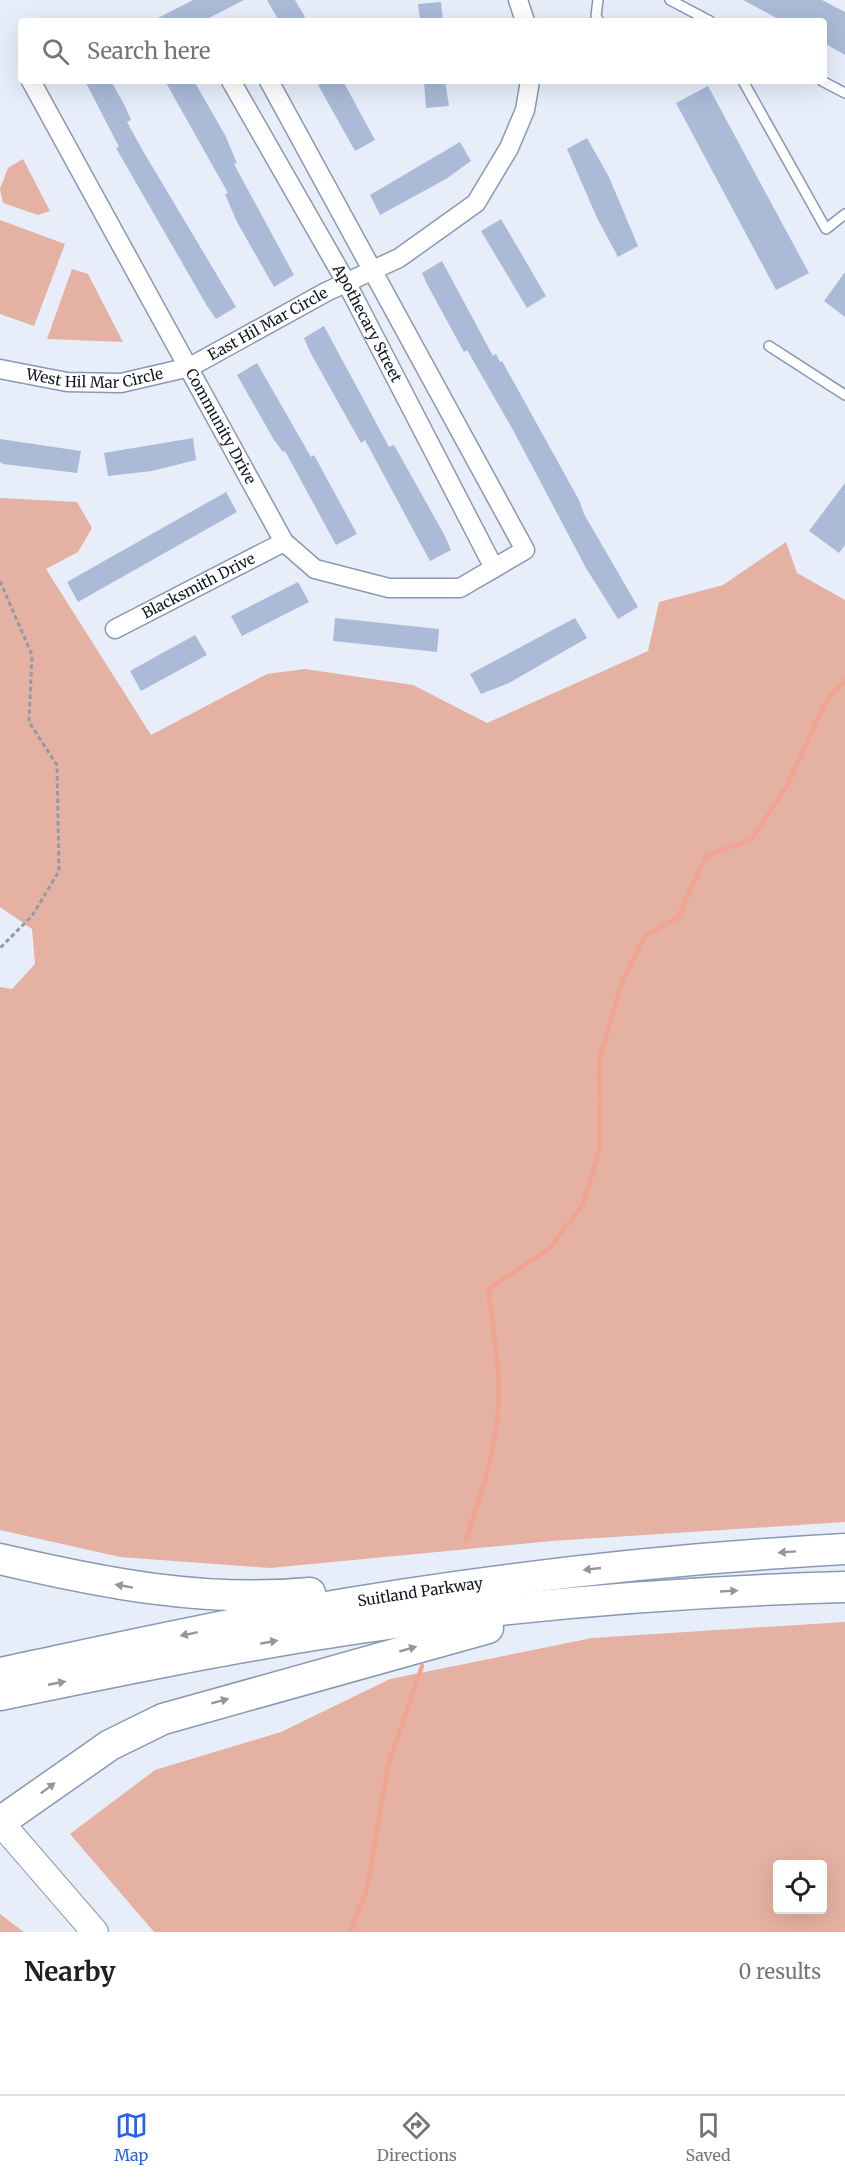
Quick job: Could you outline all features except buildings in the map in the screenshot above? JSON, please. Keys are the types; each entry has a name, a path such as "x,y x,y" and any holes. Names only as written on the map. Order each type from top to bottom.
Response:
{"highway":[{"name":"Suitland Parkway","path":"0,1673 298,1612 516,1578 685,1560 845,1549"},
{"path":"0,1559 142,1589 226,1596 325,1592 423,1577 516,1578"},
{"name":"Suitland Parkway","path":"0,1695 310,1635 488,1612 671,1595 845,1587"},
{"path":"0,1822 110,1745 146,1726 182,1712 476,1630 577,1615 671,1595"}],"main road":[{"path":"0,1822 94,1932"}],"street":[{"path":"518,0 524,18"},
{"name":"Community Drive","path":"33,84 124,254 190,367 284,542 315,569 389,588 460,588 525,550"},
{"name":"Apothecary Street","path":"233,84 346,282 494,568"},
{"name":"Apothecary Street","path":"271,84 525,550"},
{"name":"East Hil Mar Circle","path":"190,367 346,282 399,258 476,203 509,148 525,110 529,84"},
{"name":"West Hil Mar Circle","path":"0,369 67,382 121,382 190,367"},
{"name":"Blacksmith Drive","path":"115,629 284,542"}],"lane":[{"path":"597,18 598,0"},
{"path":"670,0 704,18"},
{"path":"745,84 826,229 845,214"},
{"path":"827,84 845,93"},
{"path":"769,346 845,395"}],"path":[{"path":"0,581 32,655 29,722 57,765 59,871 32,916 0,948"}],"shaded area":[{"path":"23,159 50,211 38,215 3,203 0,189 8,168"},
{"path":"0,220 65,244 34,326 0,314"},
{"path":"72,269 88,274 123,342 47,339"},
{"path":"0,498 77,502 92,528 78,552 46,569 151,735 267,674 305,669 413,685 487,723 648,651 659,602 723,585 786,542 797,573 845,600 845,1522 552,1541 270,1568 120,1557 0,1530 0,987 12,989 35,964 32,929 0,907"},
{"path":"845,1622 845,1932 154,1932 70,1834 155,1770 281,1732 390,1679 592,1638"},
{"path":"0,1914 24,1932 0,1932"}],"waterway":[{"path":"466,1540 494,1442 498,1411 497,1358 488,1289 550,1248 583,1204 600,1148 599,1060 623,979 645,936 678,917 706,856 752,839 787,786 826,701 845,680"},
{"path":"350,1932 367,1889 388,1766 422,1666"}]}
